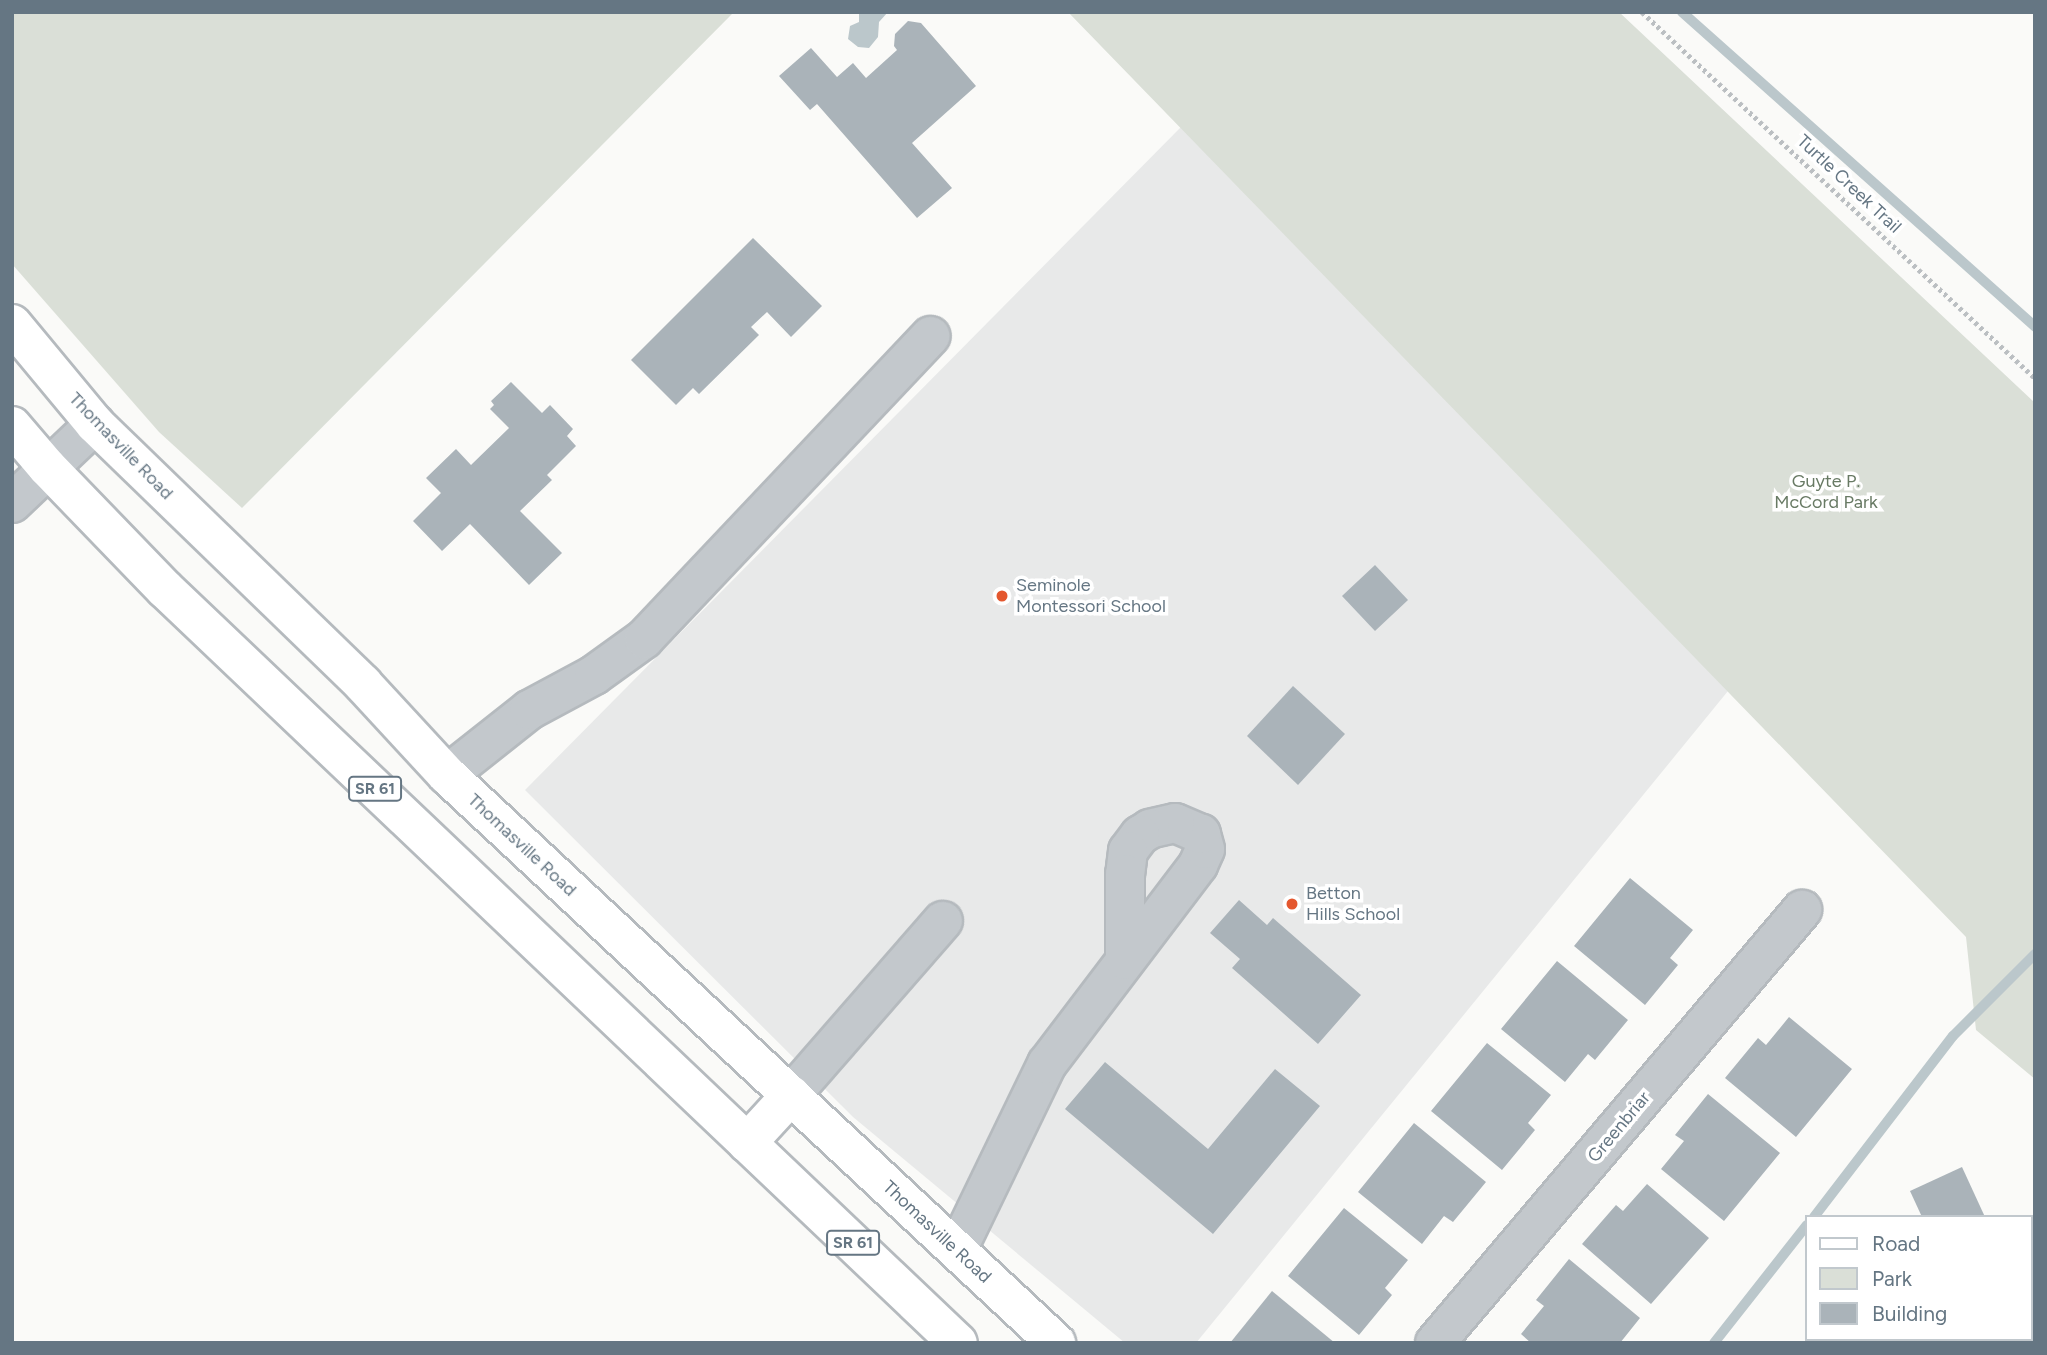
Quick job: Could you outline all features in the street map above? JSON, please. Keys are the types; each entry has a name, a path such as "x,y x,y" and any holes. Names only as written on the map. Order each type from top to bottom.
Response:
{"main road":[{"name":"Thomasville Road","path":"12,324 95,424 363,684 447,775 1056,1343"},
{"name":"SR 61","path":"12,426 47,467 165,589 958,1343"},
{"path":"747,1143 791,1095"}],"street":[{"path":"447,775 528,710 594,675 644,639 932,336"},
{"path":"12,503 95,424"},
{"name":"Greenbriar","path":"1435,1343 1802,910"},
{"path":"791,1095 943,921"},
{"path":"957,1250 1046,1064 1125,960"}],"path":[{"name":"Turtle Creek Trail","path":"1642,12 2035,378"}],"shaded area":[{"path":"859,12 888,12 879,22 878,37 869,48 858,47 848,39 850,26 859,22"},
{"path":"1181,127 1728,691 1196,1343 1125,1343 853,1117 525,790"}],"green space":[{"path":"12,12 734,12 242,508 159,432 12,264"},
{"name":"Guyte P. McCord Park","path":"1068,12 1619,12 2035,403 2035,1079 1976,1030 1966,937"}],"building":[{"path":"908,21 921,23 976,86 912,143 952,188 917,218 817,104 810,110 779,76 811,48 837,77 853,63 866,78 897,50 894,46 895,34"},
{"path":"753,238 822,306 791,337 767,312 751,327 759,335 699,394 693,388 676,405 631,360"},
{"path":"511,382 542,413 550,405 573,429 567,436 576,446 547,475 552,480 520,511 562,553 529,585 470,524 442,551 413,521 441,493 426,478 456,449 471,465 509,428 490,409 494,405 491,401"},
{"path":"1375,565 1408,600 1375,631 1342,596"},
{"path":"1293,686 1345,734 1298,785 1247,736"},
{"path":"1630,878 1693,930 1670,958 1678,965 1645,1005 1574,946"},
{"path":"1239,900 1267,925 1273,918 1361,995 1318,1044 1232,968 1240,959 1210,933"},
{"path":"1557,961 1628,1020 1595,1060 1588,1054 1565,1082 1501,1029"},
{"path":"1789,1017 1852,1069 1796,1137 1725,1078 1758,1038 1766,1045"},
{"path":"1487,1043 1551,1095 1528,1123 1535,1130 1502,1170 1431,1111"},
{"path":"1105,1062 1208,1149 1275,1069 1320,1106 1213,1234 1065,1109"},
{"path":"1708,1094 1780,1153 1724,1221 1661,1169 1684,1141 1675,1135"},
{"path":"1414,1123 1486,1182 1453,1222 1444,1216 1422,1244 1358,1192"},
{"path":"1962,1167 1984,1215 1921,1215 1910,1191"},
{"path":"1647,1184 1709,1238 1651,1304 1582,1244 1616,1205 1623,1211"},
{"path":"1344,1208 1408,1260 1385,1288 1392,1295 1359,1335 1288,1276"},
{"path":"1569,1259 1640,1318 1620,1343 1531,1343 1521,1334 1544,1306 1536,1300"},
{"path":"1272,1291 1335,1343 1230,1343"},
{"path":"1896,1341 1899,1343 1822,1343"}],"waterway":[{"path":"1682,12 2035,327"},
{"path":"1816,1215 1953,1036 2035,954"},
{"path":"1714,1343 1806,1226"}],"place":[{"name":"Seminole Montessori School","path":"1002,596"},
{"name":"Betton Hills School","path":"1292,904"}]}
